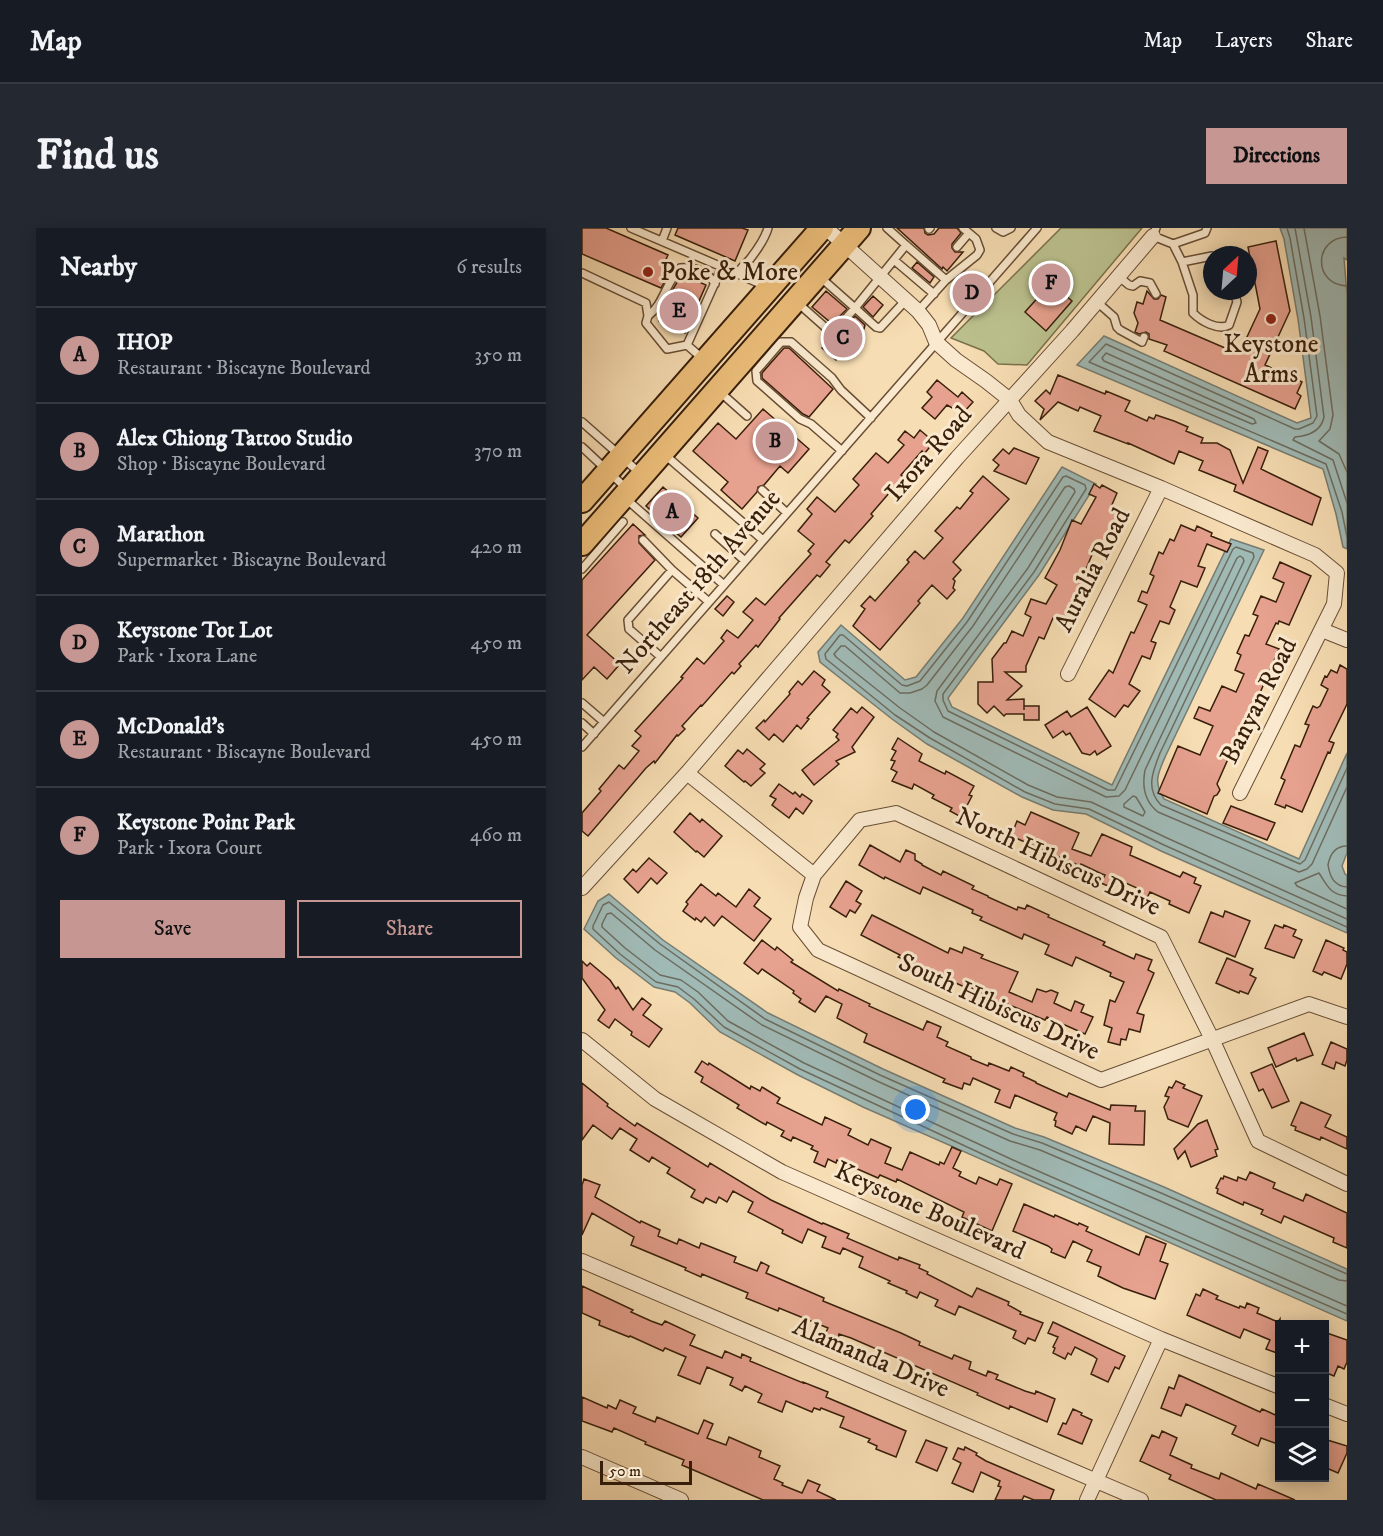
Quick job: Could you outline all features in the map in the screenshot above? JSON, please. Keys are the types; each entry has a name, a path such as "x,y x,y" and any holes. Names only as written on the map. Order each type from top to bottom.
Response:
{"main road":[{"path":"582,501 824,228"},
{"path":"582,544 625,499 662,452 860,228"}],"street":[{"path":"824,228 918,311 936,342 956,360 1010,400 1097,302 1155,232"},
{"name":"Ixora Road","path":"582,888 687,773 957,458 1010,400 1018,415 1048,442 1315,555 1337,573 1334,604 1322,630"},
{"name":"Auralia Road","path":"1068,674 1161,488"},
{"path":"1322,630 1347,640"},
{"name":"Banyan Road","path":"1240,793 1322,630"},
{"path":"687,773 814,875"},
{"name":"North Hibiscus Drive","path":"814,875 860,820 896,813 1161,937 1213,1041"},
{"name":"South Hibiscus Drive","path":"814,875 800,927 818,950 1101,1080 1213,1041"},
{"path":"1347,1017 1309,1005 1213,1041 1258,1141 1347,1184"},
{"name":"Keystone Boulevard","path":"582,1040 656,1099 782,1172 1161,1339 1275,1385"},
{"name":"Alamanda Drive","path":"582,1261 1141,1500"},
{"path":"1088,1500 1095,1480 1161,1339"},
{"path":"1329,1407 1347,1414"},
{"path":"582,1457 681,1500"}],"lane":[{"path":"662,241 667,228"},
{"path":"738,274 741,265 751,258 768,228"},
{"path":"887,228 902,236 939,268 946,280"},
{"path":"996,228 1003,232 1011,228"},
{"name":"Northeast 18th Avenue","path":"582,747 1037,228"},
{"path":"1173,244 1205,233 1207,228"},
{"path":"636,229 769,288"},
{"path":"918,311 946,280 980,250 979,243 966,230 957,248"},
{"path":"1155,232 1173,244 1182,262 1193,295 1193,313 1197,317 1224,328 1229,325 1236,300"},
{"path":"795,301 826,328 834,328 855,308 894,260 911,246"},
{"path":"1182,262 1203,257"},
{"path":"894,260 934,294"},
{"path":"687,345 722,267"},
{"path":"648,316 656,310 669,283 680,268 703,272 712,278 715,284"},
{"path":"582,273 646,303 648,316 646,323 667,349 687,345"},
{"path":"818,276 876,327 880,328 906,300"},
{"path":"1118,276 1133,286 1140,281 1150,283 1156,294"},
{"path":"1097,302 1114,317 1120,330 1142,342 1144,337"},
{"path":"842,451 811,424 800,419 757,381 756,371 781,342 791,342 832,378 841,390 871,418"},
{"path":"687,345 705,361"},
{"path":"717,390 747,416"},
{"path":"582,422 614,464 625,499 630,527"},
{"path":"582,447 614,464 625,499 724,585"},
{"path":"662,452 763,540"},
{"path":"762,490 788,513"},
{"path":"582,569 625,499"},
{"path":"715,534 745,561"},
{"path":"643,540 672,570 709,602"},
{"path":"661,657 627,625 628,620 672,570"},
{"path":"582,703 604,722"},
{"path":"582,723 594,734"}],"green space":[{"path":"1061,228 1142,228 1027,365 998,364 984,351 951,338"}],"water":[{"path":"1280,228 1347,228 1347,260 1344,258 1347,295 1347,549 1343,547 1323,469 1077,365 1104,336 1297,423 1311,418 1298,319"},
{"path":"1062,467 1096,484 1039,575 948,698 952,707 1112,785 1231,539 1264,550 1163,761 1158,777 1159,787 1164,799 1299,859 1347,753 1347,853 1342,866 1347,875 1347,933 1161,851 1086,814 1053,810 1022,797 927,744 820,662 818,652 841,625 905,680 916,677 963,618"},
{"path":"609,894 663,940 768,1013 883,1069 1015,1128 1044,1137 1164,1187 1347,1269 1347,1321 863,1107 798,1075 720,1032 690,1003 675,992 654,987 616,958 584,929 598,901"}],"building":[{"path":"582,228 606,228 668,255 663,266 671,270 661,288 582,254"},
{"path":"678,228 742,228 748,230 735,261 675,235"},
{"path":"897,228 924,228 928,235 934,234 939,228 957,228 961,233 952,244 952,248 955,252 963,252 947,271"},
{"name":"Keystone Arms","path":"1276,241 1290,311 1265,365 1285,374 1285,372 1302,382 1297,393 1301,396 1295,409 1164,351 1167,345 1149,339 1149,334 1146,332 1139,334 1135,332 1138,323 1134,313 1137,302 1143,304 1147,291 1154,299 1158,299 1161,295 1166,297 1160,320 1239,354 1260,309 1257,294 1257,246 1253,246"},
{"path":"917,262 934,277 930,283 912,268"},
{"path":"682,274 706,285 685,333 659,321"},
{"path":"1051,283 1072,301 1046,331 1025,312"},
{"path":"826,291 847,309 830,322 812,307"},
{"path":"873,296 883,305 873,317 863,307"},
{"path":"855,316 865,325 864,329 836,360 822,348"},
{"path":"784,348 789,348 833,389 809,417 762,378 762,373"},
{"path":"1058,375 1105,394 1106,391 1130,401 1125,411 1147,421 1149,417 1154,419 1156,415 1174,421 1188,427 1186,431 1203,438 1201,443 1217,443 1230,450 1243,483 1258,447 1268,451 1261,469 1321,498 1312,525 1234,491 1236,485 1199,470 1203,461 1179,451 1174,464 1128,443 1094,431 1101,416 1080,407 1078,411 1058,402 1040,420 1044,409 1035,401 1046,390 1050,394"},
{"path":"937,380 958,397 962,392 973,402 963,413 947,405 935,419 922,408 932,397 927,392"},
{"path":"763,409 809,449 788,473 780,466 764,485 758,487 757,492 742,509 721,490 728,482 693,451 718,423 736,439"},
{"path":"920,430 934,442 924,454 922,451 901,475 903,477 849,543 845,540 826,562 830,565 820,577 817,575 779,618 758,647 756,645 739,664 741,666 734,674 732,672 682,726 685,729 677,735 655,763 654,761 646,768 588,836 582,831 582,813 619,765 624,769 639,751 632,746 641,736 635,731 683,678 681,677 697,658 704,664 724,641 721,638 727,630 738,638 753,620 743,612 756,598 765,605 811,554 808,551 814,544 798,531 812,514 807,509 817,497 835,512 859,485 853,479 876,453 888,463 904,445 898,440 905,431 914,438"},
{"path":"1014,448 1039,458 1026,484 994,471 999,465 993,460 1003,449 1009,454"},
{"path":"983,476 1009,499 953,562 961,570 953,579 955,590 947,599 932,585 918,601 920,603 880,650 853,626 865,609 861,606 870,596 875,601 909,562 907,560 915,551 924,559 943,538 935,531 957,507 960,509 973,493 970,491"},
{"path":"1094,484 1100,488 1102,485 1117,493 1111,507 1123,514 1104,548 1096,545 1084,574 1089,577 1065,623 1053,618 1044,639 1039,637 1026,666 1026,672 1005,672 1022,686 1007,700 1024,699 1024,706 1039,706 1039,720 1024,720 1024,714 1004,716 994,706 987,713 978,704 978,682 993,682 992,659 1006,643 1012,631 1023,636 1031,617 1025,614 1031,599 1046,604 1057,585 1045,578 1072,520 1081,524 1096,497 1089,494"},
{"path":"663,487 698,518 681,537 646,506"},
{"path":"633,524 645,535 639,536 639,543 655,560 587,635 620,664 607,679 594,667 582,680 582,580"},
{"path":"1181,525 1195,531 1197,526 1212,533 1211,536 1231,544 1227,552 1207,544 1198,566 1205,568 1197,587 1181,581 1170,607 1175,610 1169,624 1160,621 1151,641 1156,643 1150,659 1142,656 1129,684 1140,691 1128,707 1124,705 1115,717 1089,699 1109,670 1113,673 1131,632 1134,633 1147,605 1138,601 1142,591 1147,593 1154,576 1150,574 1159,552 1163,554 1170,539 1174,541"},
{"path":"1280,562 1311,576 1289,625 1279,621 1278,624 1276,623 1266,644 1279,649 1231,760 1228,759 1217,784 1220,790 1214,796 1207,814 1158,793 1178,746 1200,755 1213,726 1194,718 1199,707 1210,711 1222,686 1236,692 1244,674 1235,670 1241,655 1237,653 1245,635 1249,636 1258,616 1253,614 1261,596 1276,602 1284,583 1273,578"},
{"path":"727,596 734,602 723,616 715,609"},
{"path":"1340,665 1347,669 1347,704 1329,741 1334,743 1330,753 1328,752 1302,812 1286,805 1285,808 1275,804 1285,780 1281,778 1295,745 1300,747 1309,725 1305,724 1313,706 1317,708 1320,706 1328,689 1321,685 1325,676 1327,677 1331,670 1337,673"},
{"path":"814,671 825,680 822,685 830,692 807,718 809,719 801,729 797,725 783,742 774,734 769,740 756,728 764,720 765,722 790,694 789,692 798,681 802,685"},
{"path":"862,707 874,717 852,747 855,752 836,761 839,764 814,785 802,770 839,740 836,737 838,734 833,730 851,708 857,713"},
{"path":"1087,707 1111,746 1097,755 1095,751 1090,755 1082,753 1070,733 1066,735 1063,731 1053,738 1045,725 1067,711 1071,717"},
{"path":"898,738 922,754 919,761 945,774 946,771 974,786 969,795 972,796 961,817 950,811 952,808 932,798 934,795 914,784 912,789 892,781 897,772 891,769 895,761 891,760 896,751 892,749"},
{"path":"747,749 765,764 760,769 765,773 751,786 725,766 738,750 743,754"},
{"path":"779,784 793,794 795,792 800,797 802,794 812,801 803,814 796,808 789,818 772,805 776,799 770,796"},
{"path":"1231,806 1275,823 1267,840 1223,823"},
{"path":"1031,812 1079,833 1072,849 1091,856 1102,834 1132,847 1130,855 1180,877 1183,872 1196,878 1194,883 1201,886 1189,913 1150,892 1144,904 1132,899 1137,888 1117,879 1113,888 1101,883 1105,875 1011,836 1017,821 1025,825"},
{"path":"690,813 700,822 702,819 722,836 704,857 674,832"},
{"path":"870,845 900,862 906,850 915,854 915,860 922,865 941,875 943,871 974,886 972,889 1017,910 1018,907 1025,909 1027,905 1049,915 1048,917 1105,942 1103,945 1134,959 1136,954 1152,960 1148,970 1154,973 1137,1013 1144,1015 1140,1032 1129,1029 1126,1040 1121,1039 1120,1045 1108,1042 1112,1028 1104,1025 1110,1000 1115,1002 1124,982 1110,976 1111,973 1076,957 1072,966 1045,954 1049,945 1024,934 1022,939 980,920 982,917 972,913 973,910 923,887 920,894 885,877 884,879 859,865"},
{"path":"649,858 667,873 657,884 651,878 638,893 624,879 633,869 636,872"},
{"path":"846,881 862,891 856,901 861,904 855,913 850,910 846,917 830,907"},
{"path":"701,884 716,896 718,893 736,907 749,889 760,898 754,906 771,919 754,941 722,916 714,926 705,917 701,922 696,918 695,920 683,911 688,904 686,902"},
{"path":"1225,911 1250,921 1235,957 1199,942 1211,912 1223,917"},
{"path":"872,915 948,953 950,948 962,953 964,947 983,955 981,958 1018,972 1009,992 1032,1002 1037,989 1058,993 1054,1003 1071,1011 1075,1001 1084,1005 1081,1012 1093,1017 1085,1034 1047,1017 1045,1020 1005,1003 1004,1005 994,1001 995,999 970,987 969,989 898,957 900,955 861,935"},
{"path":"1275,925 1283,928 1284,925 1296,930 1293,936 1302,940 1294,958 1265,948"},
{"path":"762,940 775,950 777,947 793,960 791,962 838,991 839,989 870,1004 869,1006 923,1030 927,1021 941,1027 937,1037 948,1042 946,1046 971,1059 1009,1071 1011,1067 1024,1073 1023,1076 1036,1083 1067,1097 1069,1093 1110,1110 1111,1105 1136,1106 1135,1111 1145,1111 1144,1145 1109,1144 1110,1123 1093,1116 1086,1131 1076,1126 1072,1134 1055,1126 1056,1121 1054,1120 1057,1113 1015,1095 1010,1108 995,1102 1000,1090 973,1078 970,1085 964,1083 962,1089 943,1082 945,1079 864,1042 867,1034 837,1018 842,1004 826,996 815,1012 799,1002 801,999 793,993 794,991 762,969 758,974 744,963"},
{"path":"1326,940 1344,948 1343,950 1347,952 1347,964 1341,979 1324,972 1322,975 1313,971"},
{"path":"1227,958 1253,969 1250,975 1256,978 1248,994 1240,991 1239,993 1216,983"},
{"path":"582,961 587,966 590,963 610,980 616,989 618,987 633,1010 642,998 651,1005 643,1015 662,1029 649,1047 631,1035 632,1032 615,1019 609,1028 598,1020 605,1010 582,978"},
{"path":"1304,1033 1313,1055 1297,1061 1296,1058 1276,1067 1268,1048"},
{"path":"1331,1042 1347,1049 1345,1066 1336,1062 1334,1069 1322,1064"},
{"path":"702,1061 750,1089 751,1086 760,1091 762,1087 780,1098 777,1103 822,1125 825,1117 851,1129 848,1135 868,1145 871,1139 891,1148 885,1163 902,1170 910,1152 939,1165 940,1162 944,1164 952,1147 961,1151 953,1168 961,1172 959,1176 976,1184 979,1177 997,1185 1000,1179 1012,1184 992,1231 962,1217 964,1212 897,1179 896,1182 880,1175 878,1178 837,1160 836,1163 828,1159 825,1167 814,1162 818,1152 811,1149 813,1146 793,1137 791,1141 781,1136 784,1131 767,1122 766,1125 737,1108 739,1105 701,1082 703,1077 695,1072"},
{"path":"1272,1064 1289,1101 1272,1108 1263,1089 1259,1091 1251,1073"},
{"path":"1176,1081 1185,1085 1183,1088 1202,1096 1188,1127 1168,1119 1164,1107 1169,1097 1165,1096 1169,1087 1172,1088"},
{"path":"582,1083 608,1104 607,1106 635,1126 637,1123 708,1167 710,1163 771,1200 849,1234 847,1238 898,1260 899,1257 920,1265 919,1268 928,1272 927,1274 972,1297 977,1288 1009,1302 1008,1305 1021,1312 1020,1314 1043,1323 1035,1341 1028,1338 1025,1344 1013,1338 1016,1331 959,1306 955,1315 935,1306 938,1300 920,1292 917,1298 906,1293 907,1291 888,1283 890,1281 859,1267 863,1257 843,1248 840,1254 822,1247 826,1237 808,1229 802,1243 782,1233 783,1230 748,1212 753,1202 733,1191 727,1202 719,1197 716,1203 706,1198 703,1203 691,1197 695,1190 667,1173 670,1168 652,1157 649,1162 630,1150 637,1139 620,1128 612,1139 593,1125 582,1140"},
{"path":"1301,1102 1331,1115 1325,1127 1347,1137 1347,1149 1321,1137 1320,1140 1295,1130 1296,1127 1291,1125"},
{"path":"1207,1120 1218,1149 1215,1150 1217,1156 1191,1167 1185,1151 1178,1159 1174,1149 1198,1124"},
{"path":"1250,1172 1275,1183 1273,1188 1303,1201 1306,1194 1347,1213 1347,1248 1333,1242 1334,1238 1284,1216 1281,1223 1261,1214 1263,1210 1244,1202 1243,1205 1217,1193 1216,1188 1224,1176 1237,1181 1238,1177 1246,1180"},
{"path":"584,1179 600,1185 595,1197 640,1223 641,1221 660,1230 658,1236 677,1244 679,1239 699,1248 701,1243 736,1257 734,1262 757,1271 761,1262 769,1266 766,1273 824,1298 823,1301 901,1333 920,1342 919,1345 952,1359 954,1355 971,1362 969,1369 986,1376 988,1371 998,1375 996,1379 1025,1391 1035,1394 1036,1391 1055,1399 1047,1422 1010,1406 1009,1409 977,1395 978,1393 851,1338 839,1334 838,1339 825,1334 828,1328 779,1308 778,1311 746,1298 748,1293 702,1274 701,1277 685,1270 686,1268 631,1245 634,1237 592,1213 582,1235"},
{"path":"1024,1204 1054,1217 1055,1215 1078,1225 1079,1223 1088,1227 1086,1231 1139,1255 1146,1236 1166,1244 1160,1261 1168,1264 1155,1299 1098,1276 1101,1267 1087,1261 1092,1250 1073,1241 1065,1258 1051,1252 1052,1249 1048,1246 1013,1231"},
{"path":"582,1286 651,1321 662,1325 665,1321 695,1335 690,1345 722,1358 725,1351 741,1358 742,1354 751,1358 750,1361 828,1392 826,1397 906,1431 896,1457 876,1449 877,1446 868,1442 870,1439 840,1427 844,1417 821,1408 820,1410 814,1408 812,1412 786,1401 782,1412 758,1402 762,1394 745,1386 742,1391 730,1385 733,1378 707,1367 700,1384 678,1375 686,1357 665,1348 663,1351 599,1325 600,1321 582,1313"},
{"path":"1203,1289 1218,1296 1216,1299 1239,1308 1240,1306 1245,1308 1247,1303 1259,1308 1257,1313 1275,1321 1275,1352 1266,1349 1270,1340 1244,1329 1240,1338 1187,1315 1196,1294 1200,1296"},
{"path":"1053,1322 1125,1356 1119,1369 1115,1367 1108,1382 1091,1374 1097,1359 1093,1356 1075,1347 1071,1355 1068,1353 1065,1359 1053,1353 1058,1337 1048,1333"},
{"path":"1329,1334 1347,1340 1347,1362 1344,1369 1338,1366 1334,1376 1329,1374"},
{"path":"1179,1375 1260,1412 1262,1409 1275,1415 1275,1443 1261,1438 1258,1446 1232,1434 1236,1426 1186,1404 1181,1416 1161,1408 1169,1387 1174,1389"},
{"path":"582,1397 607,1408 608,1405 616,1409 620,1400 636,1407 633,1413 655,1422 657,1417 698,1434 704,1420 713,1424 707,1438 726,1445 729,1437 761,1451 759,1457 780,1466 774,1479 783,1483 782,1485 802,1493 808,1480 820,1485 817,1491 836,1500 763,1500 682,1465 684,1460 614,1428 612,1432 582,1421"},
{"path":"1073,1409 1092,1420 1082,1444 1058,1434"},
{"path":"1162,1431 1177,1438 1170,1455 1192,1465 1191,1468 1219,1479 1221,1473 1256,1489 1258,1484 1295,1500 1216,1500 1169,1479 1171,1475 1140,1461 1152,1435 1159,1438"},
{"path":"926,1440 947,1448 937,1471 916,1462"},
{"path":"1329,1441 1347,1446 1347,1453 1338,1473 1329,1469"},
{"path":"965,1447 986,1461 1054,1490 1050,1500 1034,1500 1024,1496 1022,1500 995,1500 1001,1487 998,1486 1000,1481 981,1472 973,1492 952,1483 961,1463 953,1459 958,1448 964,1450"}],"place":[{"name":"Poke & More","path":"648,272"},
{"name":"Keystone Point Park","path":"1051,283"},
{"name":"Keystone Tot Lot","path":"972,293"},
{"name":"McDonald's","path":"679,311"},
{"name":"Keystone Arms","path":"1271,319"},
{"name":"Marathon","path":"843,338"},
{"name":"Alex Chiong Tattoo Studio","path":"775,441"},
{"name":"IHOP","path":"672,512"}]}
